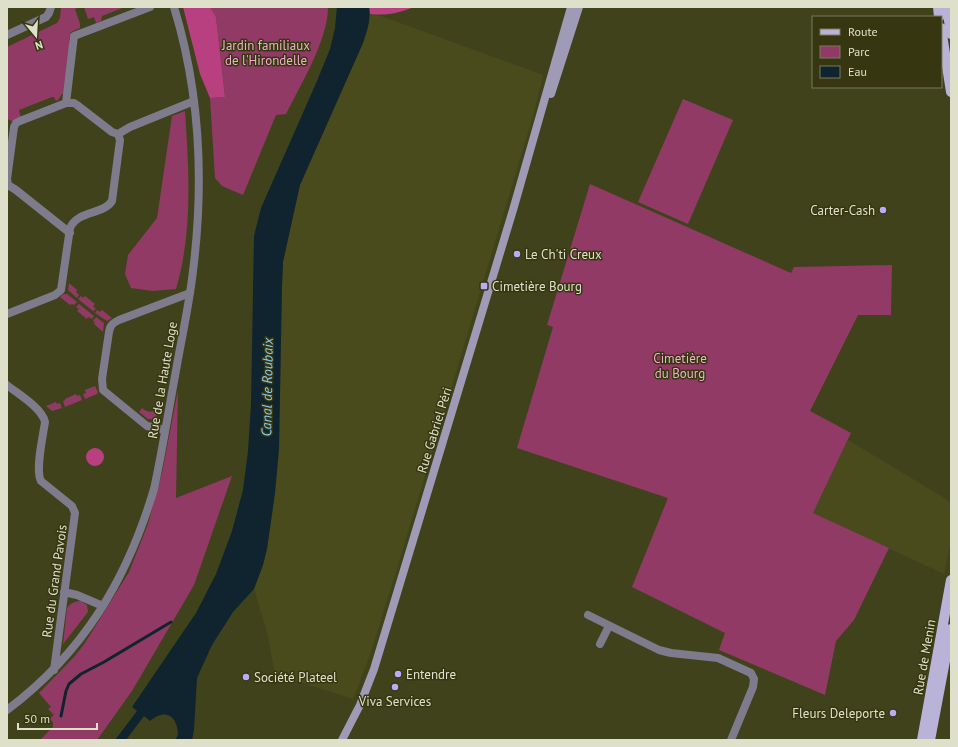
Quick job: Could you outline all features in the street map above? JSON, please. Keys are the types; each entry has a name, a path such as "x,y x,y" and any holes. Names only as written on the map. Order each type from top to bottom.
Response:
{"main road":[{"name":"Rue Gabriel Péri","path":"342,740 360,705 374,669 539,122 553,65 571,7"},
{"name":"Rue Gabriel Péri","path":"539,122 553,88 579,7"},
{"path":"938,7 945,14 951,34"},
{"path":"942,31 947,44 951,92"},
{"name":"Rue de Menin","path":"922,740 951,580"},
{"name":"Rue de Menin","path":"930,740 951,629"}],"street":[{"path":"7,35 46,17 51,7"},
{"path":"66,103 74,36 150,7"},
{"name":"Rue de la Haute Loge","path":"7,710 36,687 54,670 85,633 103,606 122,572 144,520 154,489 190,293 199,200 197,134 194,101 185,46 174,7"},
{"path":"70,233 16,190 7,186 14,127 16,123 66,103 74,103 112,132 118,134 194,101"},
{"path":"7,314 55,295 62,288 70,228 74,220 106,206 112,201 120,140 118,134"},
{"path":"164,430 147,426 103,390 102,379 109,332 113,323 119,320 190,293"},
{"name":"Rue du Grand Pavois","path":"7,384 39,410 44,416 45,422 39,478 72,506 75,513 54,670"},
{"path":"64,592 82,597 103,606"},
{"path":"588,615 659,650 671,653 714,657 750,673 754,679 753,687 734,739"},
{"path":"600,644 609,626"}],"shaded area":[{"path":"183,7 210,7 216,17 225,97 210,98 200,74"},
{"path":"369,7 414,7 382,15 370,14"},
{"path":"370,14 381,16 543,75 533,116 396,572 370,655 353,699 275,674 267,632 254,589 267,549 275,493 279,449 283,262 300,185 363,43"},
{"path":"848,440 951,502 951,540 944,574 813,513"},
{"path":"91,448 99,448 104,453 102,464 99,466 91,466 86,461 86,453"}],"green space":[{"path":"61,7 80,7 75,9 80,28 71,32 69,39 70,47 64,94 62,94 56,101 54,97 52,97 19,110 21,118 14,122 7,119 7,47 57,23 60,18"},
{"path":"84,7 125,7 102,16 101,21 96,23 94,17 88,19"},
{"name":"Jardin familiaux de l'Hirondelle","path":"210,7 328,7 324,33 313,62 286,114 276,115 243,195 222,186 215,178 210,98 225,97 216,17"},
{"path":"683,99 733,120 688,224 638,202"},
{"path":"185,111 188,156 187,223 185,245 176,289 153,291 131,288 125,274 128,255 157,218 172,116"},
{"name":"Cimetière du Bourg","path":"590,184 791,273 794,267 892,265 891,315 858,315 810,411 851,433 813,513 889,548 854,620 836,641 825,695 719,650 725,633 632,587 668,498 517,448 553,327 547,325"},
{"path":"69,283 77,290 76,292 79,295 77,298 68,290"},
{"path":"63,294 67,294 77,302 74,305 70,305 60,297"},
{"path":"81,296 83,298 85,296 95,304 93,306 96,309 93,311 78,299"},
{"path":"79,304 94,316 92,319 88,317 87,319 77,311 79,309 76,307"},
{"path":"97,310 100,312 102,310 112,318 107,321 95,313"},
{"path":"96,317 104,323 103,332 94,324 95,323 93,321"},
{"path":"95,386 98,392 97,394 85,399 83,394 86,393 85,390"},
{"path":"178,390 176,498 232,476 194,585 132,691 97,740 40,740 53,727 53,722 49,719 54,715 48,709 51,707 39,693 74,657 85,643 129,572 148,524 162,473"},
{"path":"76,394 77,396 80,395 82,400 65,407 63,401"},
{"path":"56,402 57,404 60,403 62,408 52,411 46,406"},
{"path":"142,408 150,412 158,408 156,417 148,419 139,412"},
{"path":"77,601 81,601 87,605 88,612 63,644 67,608"}],"water":[{"name":"Canal de Roubaix","path":"337,7 369,7 369,21 363,43 300,185 283,262 279,449 275,493 267,549 263,565 254,589 233,612 212,645 197,678 192,740 175,740 178,735 176,723 170,716 161,715 150,721 144,716 126,740 115,740 137,711 132,707 196,613 216,574 232,531 243,490 248,451 251,404 254,236 261,208 330,49 335,28"}],"waterway":[{"path":"61,716 66,691 69,684 81,674 171,622"}],"place":[{"name":"Carter-Cash","path":"883,210"},
{"name":"Le Ch'ti Creux","path":"517,254"},
{"name":"Cimetière Bourg","path":"484,286"},
{"name":"Entendre","path":"398,674"},
{"name":"Société Plateel","path":"246,677"},
{"name":"Viva Services","path":"395,687"},
{"name":"Fleurs Deleporte","path":"893,713"}]}
